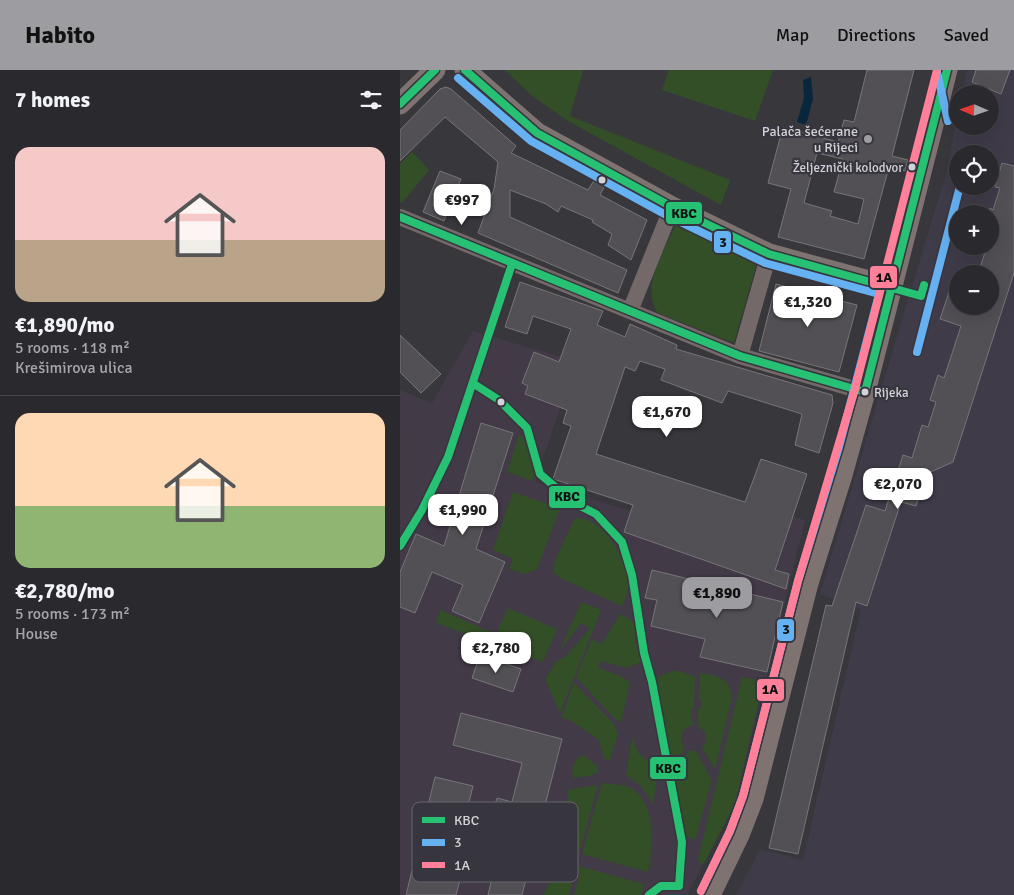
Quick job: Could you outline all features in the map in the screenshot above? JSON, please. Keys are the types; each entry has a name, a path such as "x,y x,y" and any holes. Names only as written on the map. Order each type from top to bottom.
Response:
{"main road":[{"path":"400,104 435,70"},
{"path":"465,70 537,133 672,207 769,254 891,287"},
{"path":"710,895 739,835 752,799 808,583 865,392 946,70"}],"street":[{"path":"630,311 672,207"},
{"path":"400,217 740,356 865,392"},
{"path":"740,356 769,254"}],"shaded area":[{"path":"967,70 1014,70 1014,895 736,895 760,849 803,860 861,609 820,594 949,159 949,195 999,195 999,145 952,145 953,135 999,135 999,85 964,85"},
{"path":"473,331 576,361 535,482 725,539 743,501 805,520 735,804 687,895 400,895 400,390 432,403"}],"green space":[{"path":"505,70 583,70 570,116 730,180 721,205 568,121 531,95"},
{"path":"669,70 773,70 755,121 662,90"},
{"path":"412,152 429,170 402,203 400,202 400,164"},
{"path":"679,224 752,259 756,266 734,343 658,313 653,303 653,281 656,270 675,226"},
{"path":"519,435 523,437 537,469 532,481 507,472"},
{"path":"513,492 560,508 537,569 525,574 509,569 513,559 493,550"},
{"path":"575,518 585,519 595,524 612,541 619,552 628,574 629,583 628,592 622,606 560,578 553,572 555,560"},
{"path":"581,602 601,610 560,713 545,679 556,662 566,656 590,629 581,623 560,651"},
{"path":"508,608 557,629 543,662 436,623 440,610 496,634"},
{"path":"620,614 636,623 635,642 642,652 642,662 626,668 601,661 598,667 624,678 630,683 621,722 616,720 576,677 592,639 602,644"},
{"path":"673,671 680,671 695,677 694,708 691,711 693,725 683,731 681,738 685,749 672,765 657,677"},
{"path":"700,673 722,679 731,691 732,698 715,769 702,748 706,741 705,732 698,726 698,709 701,707 702,701 699,698"},
{"path":"742,677 763,681 735,804 703,865 698,860"},
{"path":"574,683 614,724 618,734 610,760 604,759 599,740 570,720 561,718"},
{"path":"632,737 639,754 649,761 653,777 657,777 653,804 641,786 626,775"},
{"path":"690,750 696,751 712,781 695,840 684,835 673,772"},
{"path":"583,755 598,766 598,772 589,776 574,778 572,772 574,765 577,759"},
{"path":"602,783 629,787 638,793 644,802 649,813 652,838 648,872 582,854"},
{"path":"598,785 580,850 578,851 578,802 568,802 569,797 567,792 570,789"},
{"path":"579,866 644,884 641,895 574,895 579,876"},
{"path":"550,882 572,882 569,895 543,895"}],"water":[{"path":"811,77 813,99 806,125 797,122 804,98 803,80"}],"building":[{"path":"867,70 914,70 892,156 908,160 905,171 889,167 864,259 778,237 791,189 768,183 783,127 838,142 844,120 854,122","holes":["817,153 843,159 834,192 864,199 858,224 830,216 832,211 804,203"]},
{"path":"976,70 1010,70 1001,94 999,93 999,85 979,85 972,82"},
{"path":"446,87 451,89 516,146 511,153 588,190 595,179 605,185 600,195 647,220 631,260 608,245 612,234 592,222 593,220 561,206 558,212 546,204 510,190 510,217 627,270 618,293 478,233 494,189 498,162 445,117 400,161 400,130 440,89"},
{"path":"1002,163 1014,166 1014,273 953,462 926,474 916,506 901,502 867,606 856,602 798,854 769,848 826,605 832,606 866,505 885,511 903,455 912,458 922,425 928,427 936,402 930,400 938,375 944,378 961,326 940,319 949,292 949,315 999,315 999,265 981,265 984,255 999,255 999,205 995,205 1000,188 999,173"},
{"path":"440,171 461,179 444,221 423,212"},
{"path":"520,282 603,311 597,325 625,337 630,324 677,345 676,349 832,395 833,403 819,453 795,445 802,414 728,391 722,403 661,380 665,369 640,361 635,371 625,367 596,454 745,502 761,459 807,474 775,570 789,574 786,589 624,532 633,505 553,479 571,426 563,423 567,410 525,394 528,386 522,383 534,352 559,362 571,329 533,316 527,334 505,327"},
{"path":"776,284 857,305 839,372 759,351"},
{"path":"400,335 441,374 421,393 400,372"},
{"path":"481,423 513,433 476,549 505,562 479,623 452,611 463,585 432,572 415,613 400,607 400,572 416,534 444,546"},
{"path":"652,570 783,602 767,672 700,657 705,639 651,626 657,600 645,598"},
{"path":"480,655 521,669 513,692 472,678"},
{"path":"461,713 562,739 546,802 512,802 522,763 453,745"},
{"path":"435,777 473,786 469,802 429,802"},
{"path":"497,798 512,802 496,802"},
{"path":"412,871 412,882 459,882 456,895 406,895"},
{"path":"491,882 525,882 522,895 488,895"}],"transit line":[{"name":"KBC","path":"400,104 435,70"},
{"name":"KBC","path":"465,70 537,133 672,207 769,254 921,296 924,285"},
{"name":"1A","path":"701,891 730,831 743,796 798,581 855,389 937,70"},
{"name":"KBC","path":"400,217 740,356 865,392 947,70"},
{"name":"3","path":"937,72 948,121"},
{"name":"3","path":"458,78 531,141 668,216 765,263 879,294 839,447 798,581 743,796 730,831 701,891"},
{"name":"3","path":"917,352 958,195"},
{"name":"KBC","path":"400,546 422,510 448,457 512,264"},
{"name":"KBC","path":"474,384 499,400 527,428 540,474 574,503 596,514 622,542 632,575 644,653 652,682 682,842 679,886 661,886 649,895"}],"place":[{"name":"Palača šećerane u Rijeci","path":"868,139"},
{"name":"Željeznički kolodvor","path":"912,167"},
{"name":"Rijeka","path":"865,392"}]}
